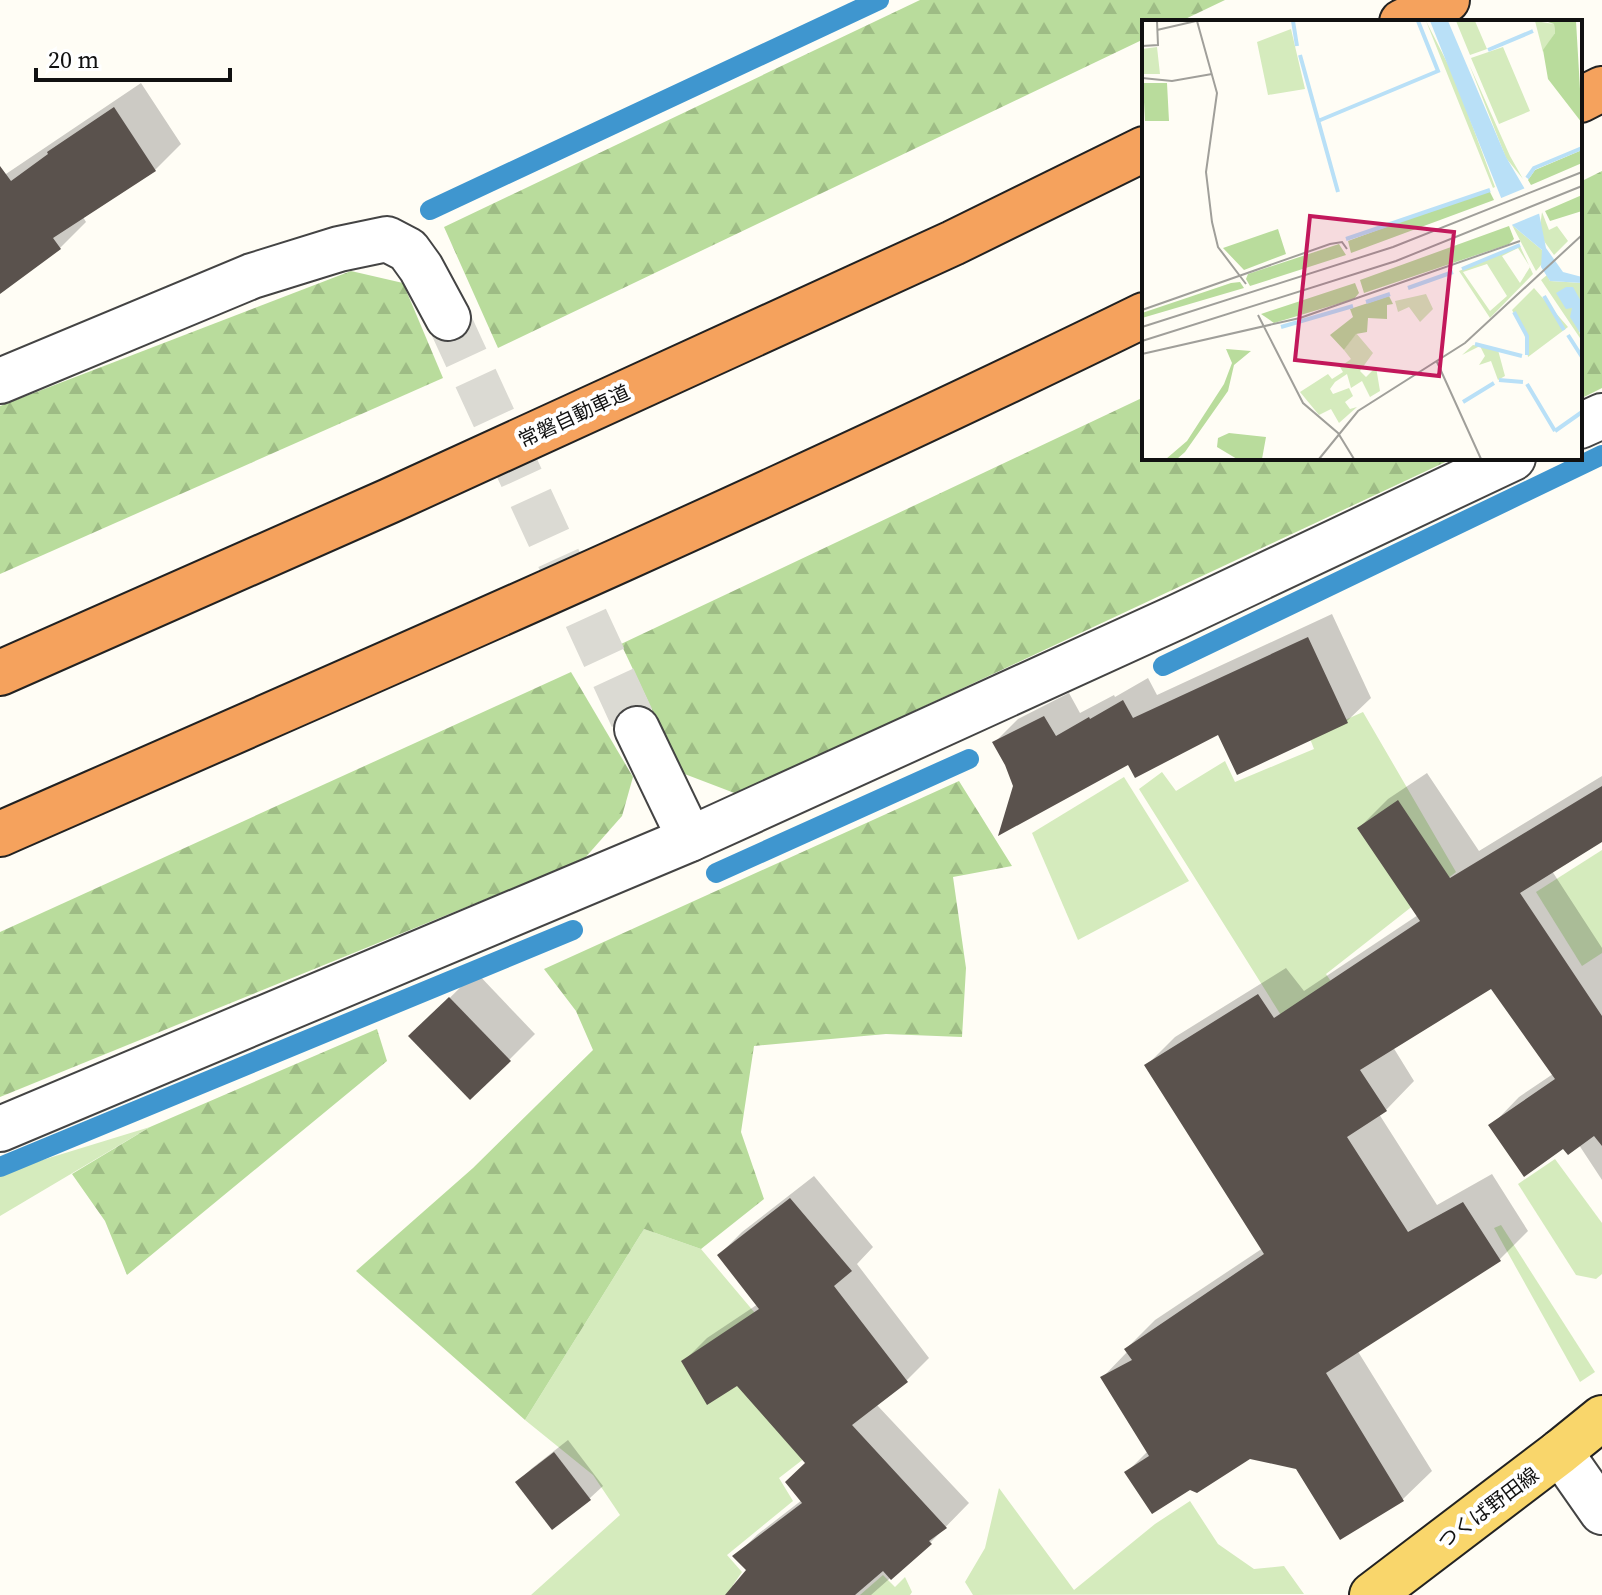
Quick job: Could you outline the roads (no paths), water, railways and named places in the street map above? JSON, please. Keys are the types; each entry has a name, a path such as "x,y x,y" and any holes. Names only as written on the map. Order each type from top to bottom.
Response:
{"highway":[{"path":"1406,20 1447,0"},
{"path":"1582,99 1602,89"},
{"name":"常磐自動車道","path":"0,673 389,501 953,243 1142,150"},
{"path":"0,834 452,636 1002,384 1142,316"}],"main road":[{"name":"つくば野田線","path":"1372,1595 1602,1418"}],"street":[{"path":"0,381 252,276 339,249 387,239 408,250 448,318"},
{"path":"1582,425 1602,416"},
{"path":"0,1129 690,839 1177,617 1509,460"},
{"path":"637,729 690,839"},
{"path":"1560,1452 1602,1512"}],"waterway":[{"path":"430,210 879,0"},
{"path":"1163,666 1602,455"},
{"path":"716,873 969,759"},
{"path":"0,1167 573,930"}],"tunnel":[{"path":"448,318 637,729"}]}
